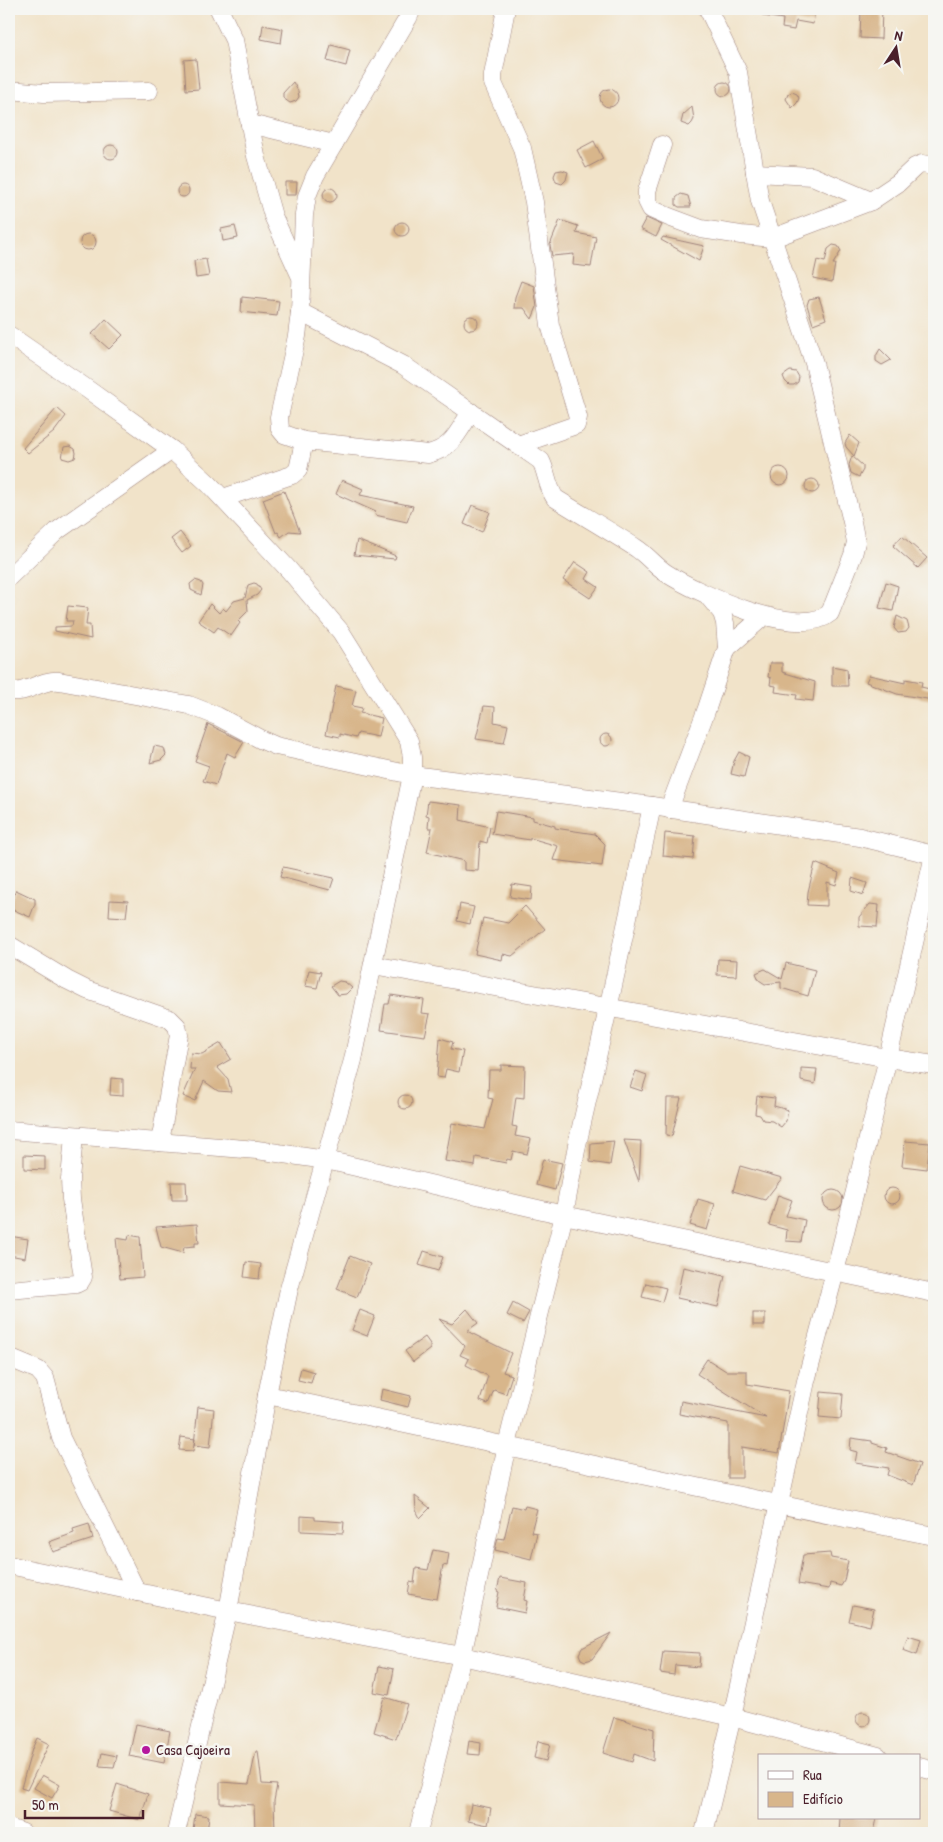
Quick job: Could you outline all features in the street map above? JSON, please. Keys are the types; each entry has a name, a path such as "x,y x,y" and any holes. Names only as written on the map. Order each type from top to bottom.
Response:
{"street":[{"path":"219,9 234,40 256,156 273,216 301,278"},
{"path":"412,9 315,176 307,196 304,215 300,312 297,336 279,417 280,429 284,434 304,441 428,454 440,451 450,444 471,412"},
{"path":"506,9 493,83 522,148 534,202 550,325 578,417 576,424 518,444"},
{"path":"300,312 403,365 518,444 541,461 546,470 549,489 555,498 638,550 665,572 708,596 764,616 784,620 816,621 825,618 830,613 854,555 856,542 814,363 760,201 738,72 708,9"},
{"path":"9,90 44,93 149,91"},
{"path":"250,124 334,144"},
{"path":"662,145 647,191 646,201 651,209 701,229 741,236 773,238 872,201 898,183 915,167 922,164 934,166"},
{"path":"755,173 812,176 872,201"},
{"path":"9,335 172,450 223,498 290,570 341,632 409,741 412,757 412,775 353,1060 289,1289 267,1395 228,1611 176,1833"},
{"path":"223,498 292,475 298,470 304,441"},
{"path":"9,577 57,531 172,450"},
{"path":"418,1833 462,1656 507,1445 564,1215 577,1144 608,1008 660,808 706,711 727,648 722,613 708,596"},
{"path":"727,648 764,616"},
{"path":"9,690 22,691 43,682 59,680 189,705 217,716 276,746 412,775 860,837 934,855 888,1058 806,1381 732,1717 704,1833"},
{"path":"9,945 87,990 170,1019 177,1026 179,1035 160,1142"},
{"path":"373,965 934,1065"},
{"path":"9,1130 257,1150 326,1160 564,1215 934,1293"},
{"path":"9,1290 76,1284 83,1277 71,1199 70,1179 74,1136"},
{"path":"9,1358 38,1370 45,1378 61,1438 137,1592"},
{"path":"267,1395 507,1445 779,1505 934,1536"},
{"path":"9,1565 228,1611 462,1656 732,1717 871,1754"},
{"path":"920,1767 934,1771"},
{"path":"9,1828 23,1833"}],"building":[{"path":"763,9 815,9 813,24 796,21 794,30 782,28 783,19 763,16"},
{"path":"861,9 882,9 881,39 860,38"},
{"path":"263,25 283,29 281,43 261,39"},
{"path":"331,45 350,50 346,66 327,61"},
{"path":"196,59 199,89 186,90 184,60"},
{"path":"293,82 299,97 296,101 290,103 283,98 283,93"},
{"path":"724,82 729,84 731,89 729,94 724,96 719,94 717,89 719,84"},
{"path":"609,89 615,92 618,98 615,104 609,107 603,104 600,98 603,92"},
{"path":"792,92 797,94 799,98 792,108 786,99 788,94"},
{"path":"692,107 694,119 692,123 689,126 681,123 683,115"},
{"path":"594,141 603,159 586,168 577,150"},
{"path":"108,145 114,145 118,152 114,159 108,159 104,155 104,149"},
{"path":"556,171 568,172 566,180 562,184 556,182 554,176"},
{"path":"285,182 297,182 296,195 285,195"},
{"path":"181,185 185,185 189,191 185,197 181,197 177,193 177,189"},
{"path":"330,188 335,190 337,195 335,200 330,202 325,200 323,195 325,190"},
{"path":"681,194 688,196 691,207 679,207 676,205 676,198"},
{"path":"646,218 662,225 656,237 640,229"},
{"path":"560,220 578,226 576,233 596,237 591,267 573,265 574,254 552,256 550,245"},
{"path":"402,222 407,224 409,229 407,234 402,236 397,234 395,229 397,224"},
{"path":"235,226 238,238 223,241 221,229"},
{"path":"88,234 96,242 88,250 80,242"},
{"path":"663,237 704,246 699,261 661,240"},
{"path":"833,245 838,246 841,251 833,264 835,264 832,282 813,278 817,260 825,262 828,249"},
{"path":"206,259 209,276 196,278 194,261"},
{"path":"521,281 534,286 537,307 532,319 524,308 514,308 515,297"},
{"path":"242,297 279,301 277,316 241,312"},
{"path":"819,297 826,319 813,324 807,305 809,299"},
{"path":"468,316 474,316 478,323 474,330 468,330 464,326 464,320"},
{"path":"106,319 123,335 109,349 92,334"},
{"path":"880,349 891,360 882,365 876,361 876,356"},
{"path":"790,371 796,372 799,377 798,382 794,385 789,385 783,376"},
{"path":"57,408 66,416 54,432 28,453 23,448"},
{"path":"850,435 859,443 854,456 845,443"},
{"path":"70,446 75,449 75,458 69,460 62,458 64,447"},
{"path":"852,456 863,466 859,477 851,473 849,465"},
{"path":"780,467 786,470 789,476 786,482 780,485 774,482 771,476 774,470"},
{"path":"812,479 817,481 819,486 817,491 812,493 807,491 805,486 807,481"},
{"path":"342,480 363,489 360,495 413,506 407,522 375,515 376,512 336,494"},
{"path":"284,491 300,532 289,531 281,537 278,532 276,533 263,499"},
{"path":"472,505 490,512 482,532 464,524"},
{"path":"180,532 191,546 182,553 171,539"},
{"path":"902,536 927,558 918,568 893,546"},
{"path":"357,540 396,556 395,559 354,555"},
{"path":"575,562 590,572 586,579 598,587 590,598 563,580"},
{"path":"195,580 203,585 201,595 191,590 190,584"},
{"path":"886,582 898,586 893,611 879,608"},
{"path":"254,583 261,590 257,595 247,600 248,611 238,621 240,623 231,636 218,627 214,632 198,621 210,604 219,613 223,608 226,611 234,601 245,598 248,585"},
{"path":"68,606 88,608 86,625 90,625 91,639 55,631 55,627 72,626 73,621 66,621"},
{"path":"897,616 907,621 909,628 906,632 898,633 894,628"},
{"path":"770,663 782,663 782,672 815,682 813,701 796,699 797,695 775,692 776,686 770,685 771,678 768,677"},
{"path":"832,666 847,669 848,686 832,686"},
{"path":"869,675 905,683 905,679 922,682 921,687 934,690 933,700 897,694 866,682"},
{"path":"336,686 356,690 352,706 362,708 360,713 382,718 378,737 358,733 356,738 340,734 340,737 326,734"},
{"path":"484,706 495,707 494,722 508,725 504,743 476,739"},
{"path":"208,724 244,742 235,757 227,753 216,785 203,781 209,766 195,761"},
{"path":"604,734 608,734 612,740 608,746 604,746 600,742 600,738"},
{"path":"154,746 164,748 166,755 161,760 150,763"},
{"path":"739,752 749,757 744,777 731,774 734,761"},
{"path":"428,801 461,805 460,820 490,827 487,843 480,841 478,871 464,870 464,861 427,852 432,828 428,828 429,816 426,815"},
{"path":"496,811 533,817 533,820 555,826 555,828 595,834 605,844 602,866 553,860 558,846 530,838 530,840 492,834"},
{"path":"665,833 695,836 693,859 663,856"},
{"path":"815,863 839,873 836,885 827,882 827,906 807,905"},
{"path":"283,867 334,878 330,890 280,877"},
{"path":"852,878 867,883 863,895 851,891"},
{"path":"512,884 532,887 531,900 510,897"},
{"path":"16,890 35,899 30,917 9,908"},
{"path":"110,900 128,901 126,917 109,916"},
{"path":"460,904 474,907 470,924 457,921"},
{"path":"870,904 879,905 877,927 859,926 859,917"},
{"path":"525,906 545,929 512,956 503,954 502,960 475,954 483,918 508,923"},
{"path":"718,959 737,960 736,976 717,975"},
{"path":"786,963 815,970 808,996 781,988 781,982 765,984 759,980 756,973 765,969 782,979"},
{"path":"309,970 321,972 317,988 305,986"},
{"path":"339,981 345,982 352,988 346,994 338,995 331,986"},
{"path":"391,995 424,1000 422,1013 430,1014 425,1036 381,1030 385,1004 389,1004"},
{"path":"440,1038 453,1042 451,1049 463,1051 459,1072 446,1069 444,1078 437,1077"},
{"path":"221,1043 231,1059 217,1067 228,1079 231,1092 218,1091 204,1081 195,1101 183,1096 195,1069 190,1069 191,1053 202,1054"},
{"path":"501,1065 525,1066 524,1098 516,1097 512,1126 517,1127 515,1136 531,1139 527,1154 513,1151 511,1160 507,1159 506,1163 476,1157 475,1166 445,1161 452,1123 485,1129 493,1099 488,1098 489,1070 501,1070"},
{"path":"801,1068 817,1069 815,1084 801,1081"},
{"path":"636,1071 647,1075 642,1091 630,1087"},
{"path":"111,1078 123,1079 123,1096 110,1095"},
{"path":"405,1095 410,1097 412,1102 410,1107 405,1109 400,1107 398,1102 400,1097"},
{"path":"757,1096 775,1098 774,1106 788,1110 786,1121 781,1127 772,1121 763,1120 760,1115 755,1114"},
{"path":"667,1098 681,1098 672,1136 666,1135"},
{"path":"624,1140 641,1141 639,1182"},
{"path":"614,1141 610,1165 590,1162 591,1143"},
{"path":"905,1141 930,1143 927,1169 902,1166"},
{"path":"24,1155 45,1156 45,1170 24,1169"},
{"path":"543,1159 562,1163 555,1190 536,1185"},
{"path":"740,1166 782,1178 765,1200 733,1191"},
{"path":"171,1182 186,1182 187,1200 172,1200"},
{"path":"892,1188 900,1196 892,1204 884,1196"},
{"path":"833,1190 840,1193 843,1200 840,1207 833,1210 826,1207 823,1200 826,1193"},
{"path":"778,1195 792,1200 786,1216 805,1220 801,1242 786,1241 787,1230 769,1225"},
{"path":"698,1199 715,1204 707,1230 690,1225"},
{"path":"197,1224 199,1243 195,1243 195,1246 184,1247 183,1253 161,1247 156,1227"},
{"path":"129,1235 140,1237 143,1277 120,1279 116,1238 128,1240"},
{"path":"9,1236 28,1239 25,1258 9,1255"},
{"path":"424,1251 443,1257 438,1271 419,1265"},
{"path":"350,1256 370,1264 357,1297 337,1289"},
{"path":"246,1262 261,1264 259,1279 244,1277"},
{"path":"683,1267 725,1276 718,1307 677,1298"},
{"path":"646,1283 666,1288 662,1302 642,1297"},
{"path":"513,1303 529,1312 523,1323 507,1315"},
{"path":"467,1309 478,1323 467,1331 511,1353 503,1372 512,1375 506,1394 494,1390 488,1404 480,1401 488,1376 466,1365 469,1359 460,1355 465,1346 439,1319 452,1324"},
{"path":"360,1310 375,1316 367,1336 352,1330"},
{"path":"753,1313 765,1313 765,1325 753,1325"},
{"path":"425,1337 430,1344 430,1349 413,1362 405,1351"},
{"path":"707,1359 726,1371 747,1371 747,1384 789,1391 779,1453 742,1447 742,1478 728,1478 728,1423 679,1414 681,1401 766,1418 697,1374"},
{"path":"301,1368 314,1372 311,1383 298,1380"},
{"path":"382,1389 411,1396 408,1407 380,1400"},
{"path":"821,1392 843,1394 841,1419 819,1417"},
{"path":"198,1407 214,1409 210,1447 194,1445"},
{"path":"181,1437 195,1439 193,1451 179,1450"},
{"path":"851,1438 872,1441 872,1443 887,1448 886,1452 920,1464 913,1485 887,1475 889,1468 855,1463 857,1452 850,1450"},
{"path":"415,1496 430,1508 420,1518 416,1510"},
{"path":"512,1506 524,1509 525,1506 537,1509 531,1532 537,1533 531,1559 495,1550 498,1538 504,1539"},
{"path":"301,1516 315,1517 315,1520 344,1522 343,1533 301,1531"},
{"path":"89,1524 93,1539 53,1552 49,1542 74,1533 73,1529"},
{"path":"433,1550 449,1553 447,1566 443,1565 437,1599 408,1594 410,1582 414,1583 416,1568 428,1570"},
{"path":"830,1553 831,1558 848,1561 844,1581 841,1586 830,1583 829,1589 798,1584 803,1555"},
{"path":"500,1578 527,1583 524,1600 527,1601 525,1613 496,1607"},
{"path":"853,1605 874,1609 870,1626 849,1621"},
{"path":"611,1633 592,1659 585,1661 581,1659 579,1654 582,1648"},
{"path":"908,1636 921,1640 917,1655 903,1650"},
{"path":"663,1651 700,1653 699,1667 675,1665 674,1675 660,1673"},
{"path":"379,1666 394,1669 389,1695 374,1692"},
{"path":"384,1697 407,1704 396,1739 374,1732"},
{"path":"860,1712 866,1712 870,1719 866,1726 860,1726 856,1722 856,1716"},
{"path":"614,1717 654,1729 653,1761 634,1754 632,1762 603,1753"},
{"path":"136,1724 170,1731 164,1763 129,1756"},
{"path":"37,1738 49,1744 27,1790 21,1788"},
{"path":"469,1741 481,1743 480,1755 467,1754"},
{"path":"538,1741 550,1744 546,1761 534,1758"},
{"path":"256,1751 258,1751 262,1784 277,1785 274,1801 275,1831 255,1831 254,1805 220,1803 220,1782 249,1784"},
{"path":"102,1753 117,1756 114,1767 99,1766"},
{"path":"42,1775 60,1785 52,1798 34,1788"},
{"path":"117,1784 148,1794 140,1820 109,1811"},
{"path":"471,1804 491,1808 488,1825 468,1821"},
{"path":"195,1814 209,1816 207,1832 193,1830"},
{"path":"840,1820 877,1820 874,1833 839,1833"}],"place":[{"name":"Casa Cajoeira","path":"146,1750"}]}
